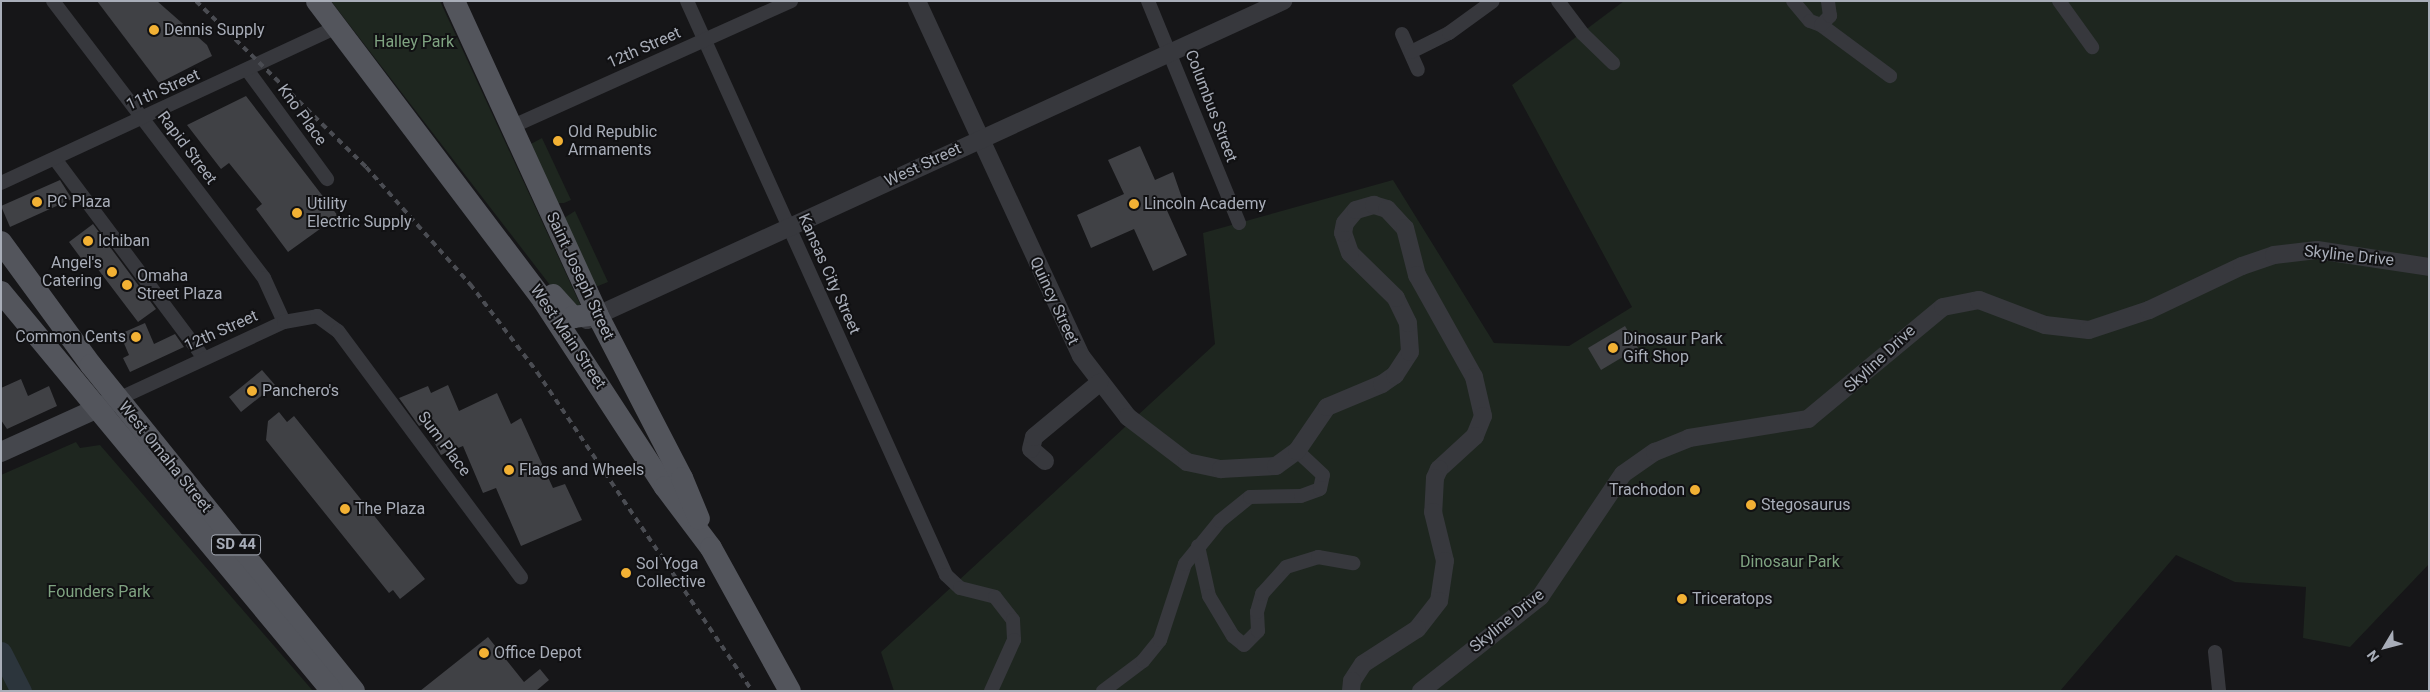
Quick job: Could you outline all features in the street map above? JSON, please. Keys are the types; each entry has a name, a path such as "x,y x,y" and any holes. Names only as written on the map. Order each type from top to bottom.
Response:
{"main road":[{"name":"West Main Street","path":"317,1 502,244 564,332 665,487 711,548 790,691"},
{"name":"Saint Joseph Street","path":"454,1 597,314 682,478 711,548"},
{"name":"West Omaha Street","path":"1,242 118,399 354,691"},
{"path":"502,244 534,267 569,314 579,318 597,314"},
{"name":"West Omaha Street","path":"1,292 95,409 332,691"},
{"path":"3,448 118,399"}],"street":[{"name":"Rapid Street","path":"53,1 264,278 284,322"},
{"name":"Kansas City Street","path":"687,1 940,562 952,582 995,597 1014,620 1014,640 992,691"},
{"name":"12th Street","path":"511,127 791,1"},
{"name":"Quincy Street","path":"917,1 1063,324 1099,382 1148,436 1196,466 1268,468 1283,463 1297,450"},
{"name":"Columbus Street","path":"1148,1 1172,52 1239,223"},
{"name":"West Street","path":"564,332 597,314 1283,1"},
{"path":"1411,52 1448,33 1493,1"},
{"path":"1558,1 1582,34 1613,63"},
{"path":"1793,1 1805,17 1821,25 1890,76"},
{"path":"1821,25 1830,16 1828,1"},
{"path":"2059,1 2092,47"},
{"name":"11th Street","path":"1,183 248,71 337,27"},
{"path":"1402,34 1418,70"},
{"name":"Kno Place","path":"248,71 327,179"},
{"path":"55,159 204,358"},
{"path":"1103,691 1143,661 1160,640 1179,576 1198,546 1233,508 1250,497 1301,496 1320,489 1323,475 1297,450 1328,406 1382,384 1404,365 1410,352 1408,323 1402,308 1350,253 1343,233 1345,223 1356,210 1374,205 1387,208 1405,228 1417,275 1474,377 1483,416 1475,436 1439,469 1434,478 1433,512 1446,560 1439,600 1417,629 1364,664 1352,681 1351,691"},
{"name":"Skyline Drive","path":"1421,691 1540,597 1564,566 1596,511 1623,474 1655,452 1689,438 1808,419 1943,307 1980,300 2045,325 2089,330 2149,310 2242,266 2274,255 2317,250 2429,266"},
{"name":"12th Street","path":"118,399 284,322 317,316 338,332"},
{"name":"Sum Place","path":"338,332 521,577"},
{"path":"1045,461 1031,449 1034,437 1099,382"},
{"path":"1198,546 1209,596 1233,636 1244,646 1258,631 1257,612 1262,594 1286,567 1318,557 1353,563"},
{"path":"2215,652 2219,691"}],"green space":[{"name":"Halley Park","path":"331,1 440,1 581,306 570,311"},
{"name":"Dinosaur Park","path":"1624,1 2429,1 2429,564 2350,647 2303,638 2306,587 2235,582 2176,555 2060,691 894,691 881,652 1215,344 1203,233 1393,180 1494,343 1569,346 1632,307 1512,85"},
{"path":"542,138 571,200 564,203 557,203 529,145"},
{"path":"575,211 608,282 598,286 595,286 564,218"},
{"name":"Founders Park","path":"76,442 80,448 100,445 313,691 1,691 1,475"}],"building":[{"name":"Dennis Supply","path":"97,1 157,1 207,45 212,56 159,83"},
{"path":"246,96 338,216 288,252 256,209 262,204 229,163 221,169 187,125"},
{"name":"Lincoln Academy","path":"1140,146 1155,180 1173,172 1182,198 1165,206 1187,255 1153,271 1134,229 1091,248 1077,215 1124,194 1108,160"},
{"name":"PC Plaza","path":"60,180 72,199 10,227 1,206"},
{"name":"Omaha Street Plaza","path":"93,224 156,309 138,322 94,264 83,261 69,242"},
{"path":"145,323 154,344 175,334 184,347 130,372 123,358 129,355 120,334"},
{"name":"Dinosaur Park Gift Shop","path":"1625,326 1638,348 1601,370 1588,348"},
{"name":"Panchero's","path":"262,370 275,385 241,412 229,397"},
{"path":"21,379 28,396 49,386 57,406 7,429 1,420 1,388"},
{"name":"Flags and Wheels","path":"448,385 459,411 497,393 511,424 521,418 553,488 565,484 582,520 521,546 496,488 483,493 463,446 441,455 424,424 419,426 399,398 428,386 431,393"},
{"name":"The Plaza","path":"279,412 287,422 294,416 425,579 400,599 393,590 389,593 266,440 268,421"},
{"name":"Office Depot","path":"488,637 524,682 540,669 549,680 536,691 420,691"}],"waterway":[{"path":"1,652 21,691"}],"railway":[{"path":"196,1 366,167 470,284 537,372 752,691"}],"place":[{"name":"Dennis Supply","path":"154,30"},
{"name":"Old Republic Armaments","path":"558,141"},
{"name":"PC Plaza","path":"37,202"},
{"name":"Lincoln Academy","path":"1134,204"},
{"name":"Utility Electric Supply","path":"297,213"},
{"name":"Ichiban","path":"88,241"},
{"name":"Angel's Catering","path":"112,272"},
{"name":"Omaha Street Plaza","path":"127,285"},
{"name":"Common Cents","path":"136,337"},
{"name":"Dinosaur Park Gift Shop","path":"1613,348"},
{"name":"Panchero's","path":"252,391"},
{"name":"Flags and Wheels","path":"509,470"},
{"name":"Trachodon","path":"1695,490"},
{"name":"Stegosaurus","path":"1751,505"},
{"name":"The Plaza","path":"345,509"},
{"name":"Sol Yoga Collective","path":"626,573"},
{"name":"Triceratops","path":"1682,599"},
{"name":"Office Depot","path":"484,653"}]}
